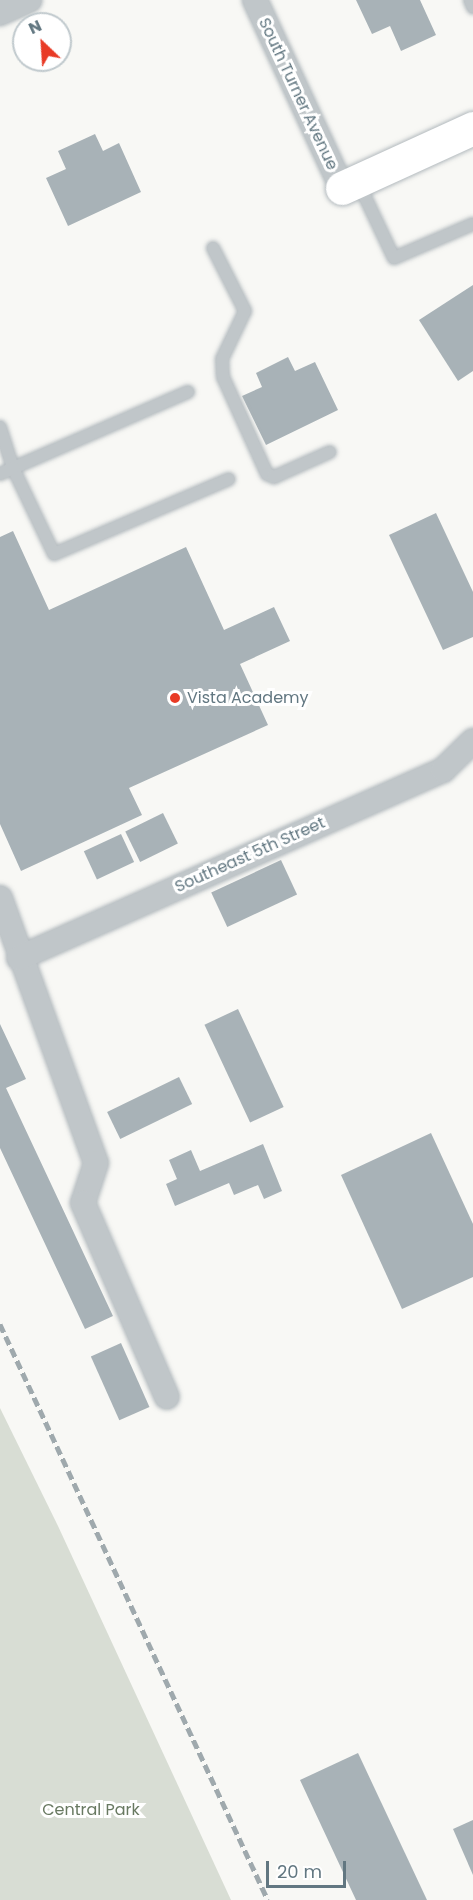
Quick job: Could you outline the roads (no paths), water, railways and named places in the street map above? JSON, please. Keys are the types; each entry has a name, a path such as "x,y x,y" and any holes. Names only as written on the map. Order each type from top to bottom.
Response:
{"main road":[{"path":"350,185 473,128"}],"street":[{"path":"0,13 29,0"},
{"name":"South Turner Avenue","path":"255,0 350,185"},
{"name":"Southeast 5th Street","path":"19,958 443,770 473,741"},
{"path":"0,898 19,958 96,1163 83,1203 167,1397"}],"lane":[{"path":"470,0 473,7"},
{"path":"350,185 394,258 473,224"},
{"path":"213,248 245,310 222,359 223,377 267,474 274,477 330,452"},
{"path":"0,474 188,392"},
{"path":"0,427 14,468 54,554 229,479"}],"railway":[{"path":"0,1324 268,1900"}],"place":[{"name":"Vista Academy","path":"175,698"}],"park label":[{"name":"Central Park","path":"91,1810"}]}
